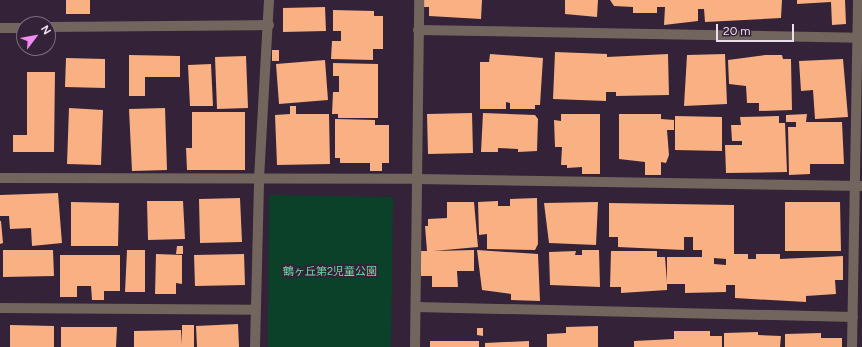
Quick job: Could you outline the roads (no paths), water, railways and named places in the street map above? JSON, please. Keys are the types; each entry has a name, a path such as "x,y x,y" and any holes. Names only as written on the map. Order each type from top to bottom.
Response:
{"street":[{"path":"255,347 259,180 270,0"},
{"path":"415,347 418,0"},
{"path":"852,347 860,186 858,0"},
{"path":"56,27 269,25"},
{"path":"0,28 16,28"},
{"path":"418,30 858,38"},
{"path":"0,178 259,180 416,179 860,186"},
{"path":"0,308 255,310"},
{"path":"416,308 853,318"}],"park label":[{"name":"鶴ヶ丘第2児童公園","path":"330,272"}]}
